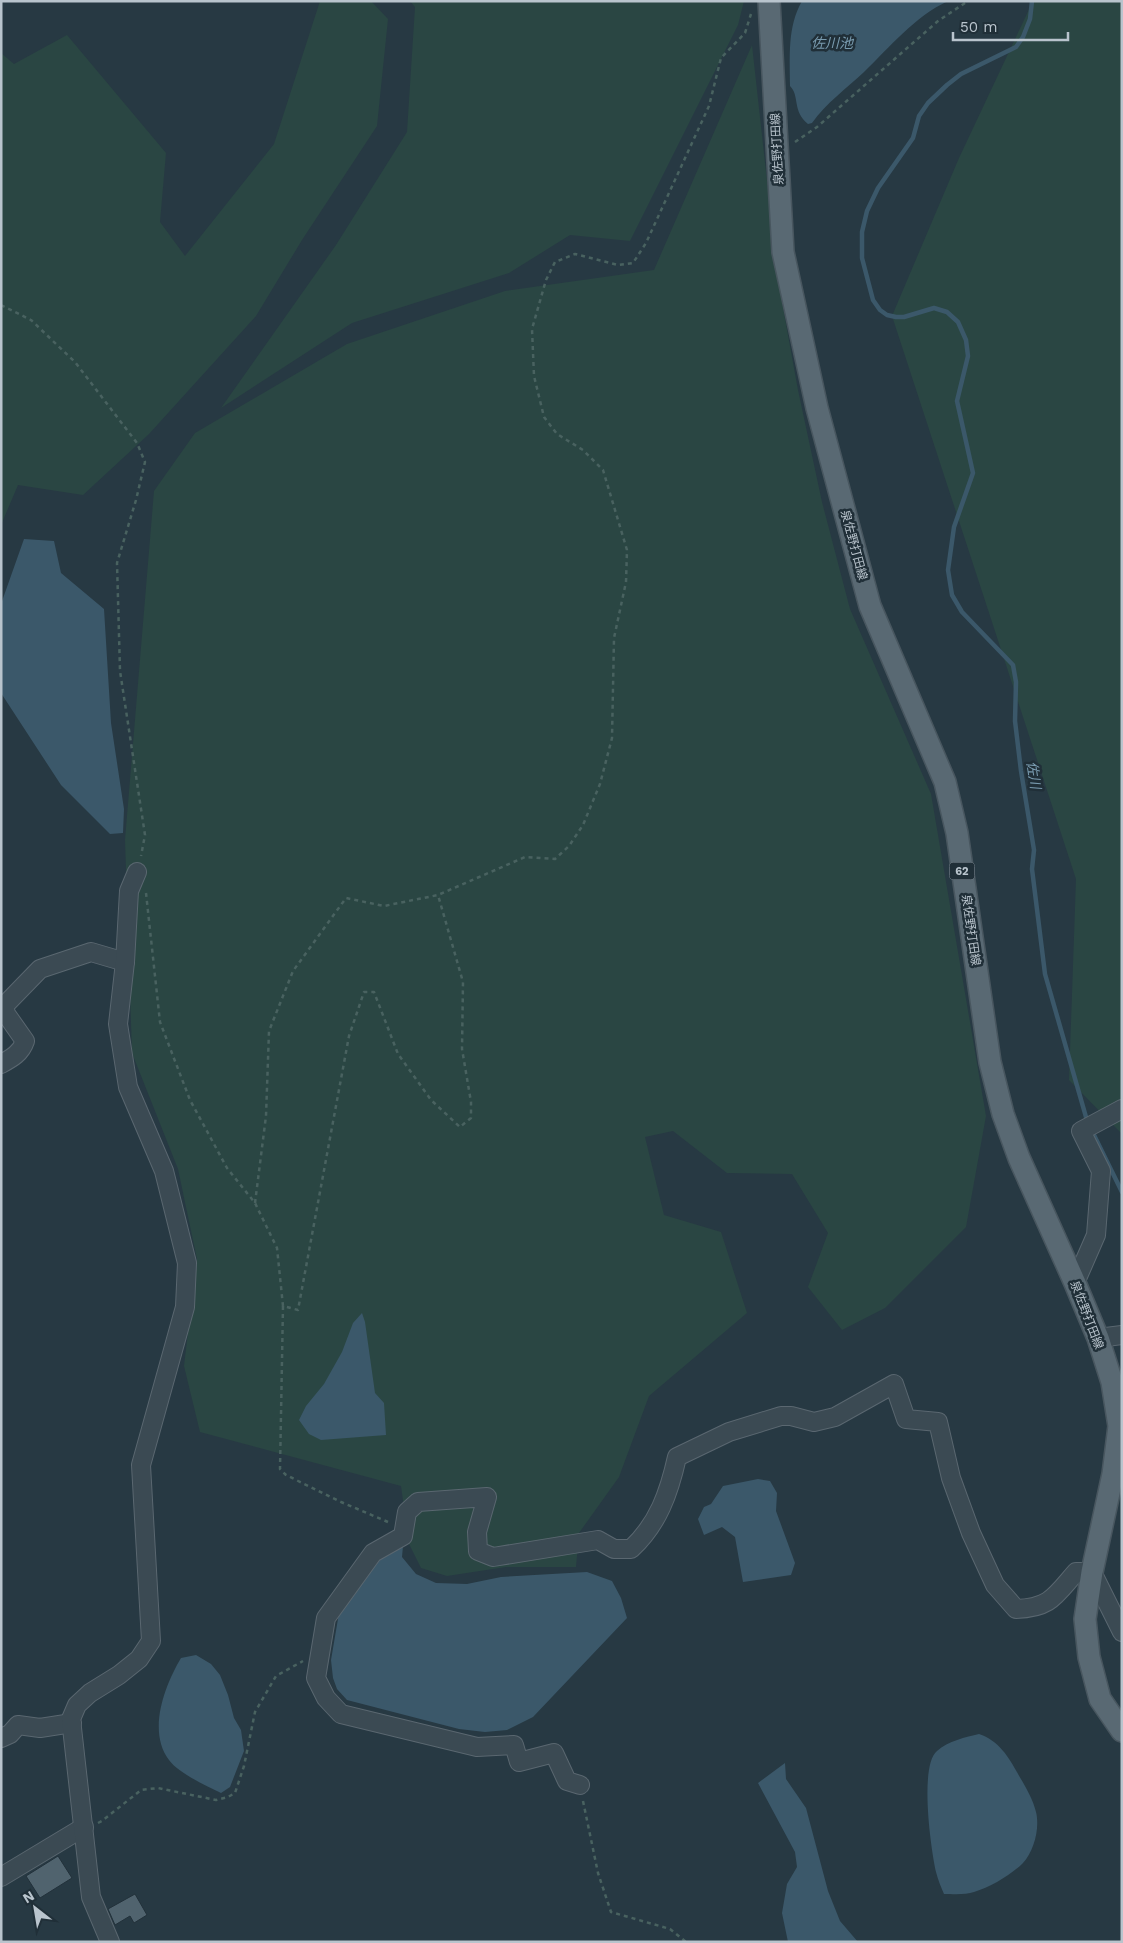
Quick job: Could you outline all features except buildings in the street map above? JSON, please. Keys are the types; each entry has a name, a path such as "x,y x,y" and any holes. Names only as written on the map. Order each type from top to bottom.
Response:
{"main road":[{"name":"泉佐野打田線","path":"761,5 777,154 783,252 817,408 870,606 945,782 957,832 990,1062 1003,1114 1019,1158 1098,1338 1112,1382 1120,1426 1113,1474 1092,1572 1085,1620 1089,1657 1100,1699 1122,1731"}],"street":[{"path":"110,1942 91,1897 71,1719 77,1705 90,1693 119,1675 139,1659 151,1641 141,1465 185,1307 187,1263 164,1171 128,1087 118,1024 125,962 129,891 137,872"},
{"path":"1,1064 13,1058 23,1049 25,1041 6,1014 4,1006 40,969 91,952 125,962"},
{"path":"1075,1283 1096,1235 1101,1172 1081,1131 1122,1109"},
{"path":"1098,1338 1122,1335"},
{"path":"580,1785 567,1781 554,1753 519,1762 514,1745 478,1748 377,1723 341,1714 326,1698 316,1678 326,1618 373,1553 403,1536 407,1512 418,1502 487,1497 477,1532 478,1551 493,1557 598,1540 614,1549 631,1549 644,1537 657,1517 673,1475 677,1457 729,1432 780,1416 791,1416 814,1422 835,1417 894,1384 906,1419 938,1422 951,1478 971,1533 995,1585 1016,1609 1034,1608 1052,1599 1076,1572 1092,1572 1122,1632"},
{"path":"1,1738 10,1734 18,1725 40,1728 72,1723"},
{"path":"1,1877 84,1827"}],"path":[{"path":"777,154 817,127 938,21 968,1"},
{"path":"255,1203 266,1116 270,1030 293,971 346,898 384,906 438,894 525,857 555,859 569,846 584,825 600,784 612,738 614,638 626,582 627,550 603,470 583,450 557,434 544,417 534,376 532,329 546,280 555,262 575,254 618,265 633,263 646,243 709,106 721,58 745,33 761,5"},
{"path":"1,304 30,320 75,362 137,443 145,462 117,563 120,671 145,834 137,872 146,884 160,1022 190,1100 226,1168 255,1203 276,1248 283,1306 280,1468 286,1475 341,1502 404,1528"},
{"path":"283,1306 298,1310 349,1036 364,992 374,992 398,1054 431,1100 460,1127 471,1118 471,1102 462,1049 463,982 438,894"},
{"path":"84,1827 102,1821 141,1790 158,1788 216,1800 235,1793 244,1766 255,1712 276,1676 303,1661"},
{"path":"580,1785 598,1873 610,1912 670,1928 686,1942"}],"green space":[{"path":"320,1 371,1 388,19 377,126 302,240 256,316 149,434 83,495 18,485 1,525 1,53 14,64 67,35 166,153 160,222 185,256 274,144"},
{"path":"410,1 744,1 738,25 630,241 570,235 509,273 352,323 221,408 336,245 407,132 415,7"},
{"path":"1033,1 1122,1 1122,1134 1069,1080 1076,879 892,316 959,158"},
{"path":"752,45 778,280 798,390 822,502 850,609 931,794 986,1116 966,1227 885,1308 842,1330 808,1287 828,1233 792,1174 727,1173 673,1131 645,1137 664,1215 721,1232 747,1313 649,1396 619,1477 579,1533 576,1567 506,1567 447,1576 421,1568 409,1544 401,1486 200,1432 184,1366 197,1259 178,1169 132,1053 125,840 154,491 195,433 347,344 505,291 654,270"}],"water":[{"name":"佐川池","path":"802,1 948,1 913,24 830,103 812,123 808,124 800,114 795,94 790,86 792,32 797,11"},
{"path":"24,539 54,541 61,573 104,609 111,723 124,809 123,833 110,834 61,785 1,693 1,604"},
{"path":"362,1313 365,1322 375,1393 384,1403 386,1435 321,1440 309,1434 299,1420 306,1406 324,1384 342,1352 353,1323"},
{"path":"758,1479 770,1481 777,1493 776,1511 795,1563 791,1575 743,1582 735,1537 722,1527 704,1535 698,1519 704,1507 711,1504 723,1486"},
{"path":"403,1546 402,1557 416,1574 436,1583 467,1584 501,1577 587,1572 612,1581 621,1598 627,1618 533,1717 507,1730 485,1732 459,1729 347,1700 337,1689 333,1678 331,1660 339,1613 380,1559"},
{"path":"196,1655 211,1664 220,1675 234,1718 241,1730 244,1751 230,1787 221,1793 193,1779 173,1765 163,1748 159,1736 161,1708 169,1681 181,1658"},
{"path":"979,1734 992,1740 1002,1750 1011,1761 1026,1788 1036,1812 1035,1839 1023,1863 1000,1880 971,1893 944,1894 936,1872 929,1828 927,1790 929,1773 932,1760 937,1751 957,1740"},
{"path":"785,1763 786,1779 806,1808 828,1891 840,1921 858,1942 788,1942 782,1913 787,1884 797,1867 795,1852 758,1783"}],"waterway":[{"name":"佐川","path":"1032,1 1030,19 1023,37 1016,47 961,74 928,103 919,116 913,138 878,188 867,211 862,232 862,258 873,300 880,310 887,315 896,317 904,317 934,308 947,312 958,322 966,340 968,356 957,401 973,473 954,527 948,570 952,595 962,612 1013,665 1016,682 1015,721 1034,850 1032,869 1045,974 1088,1124"},
{"name":"佐川","path":"1092,1131 1122,1192"}]}
